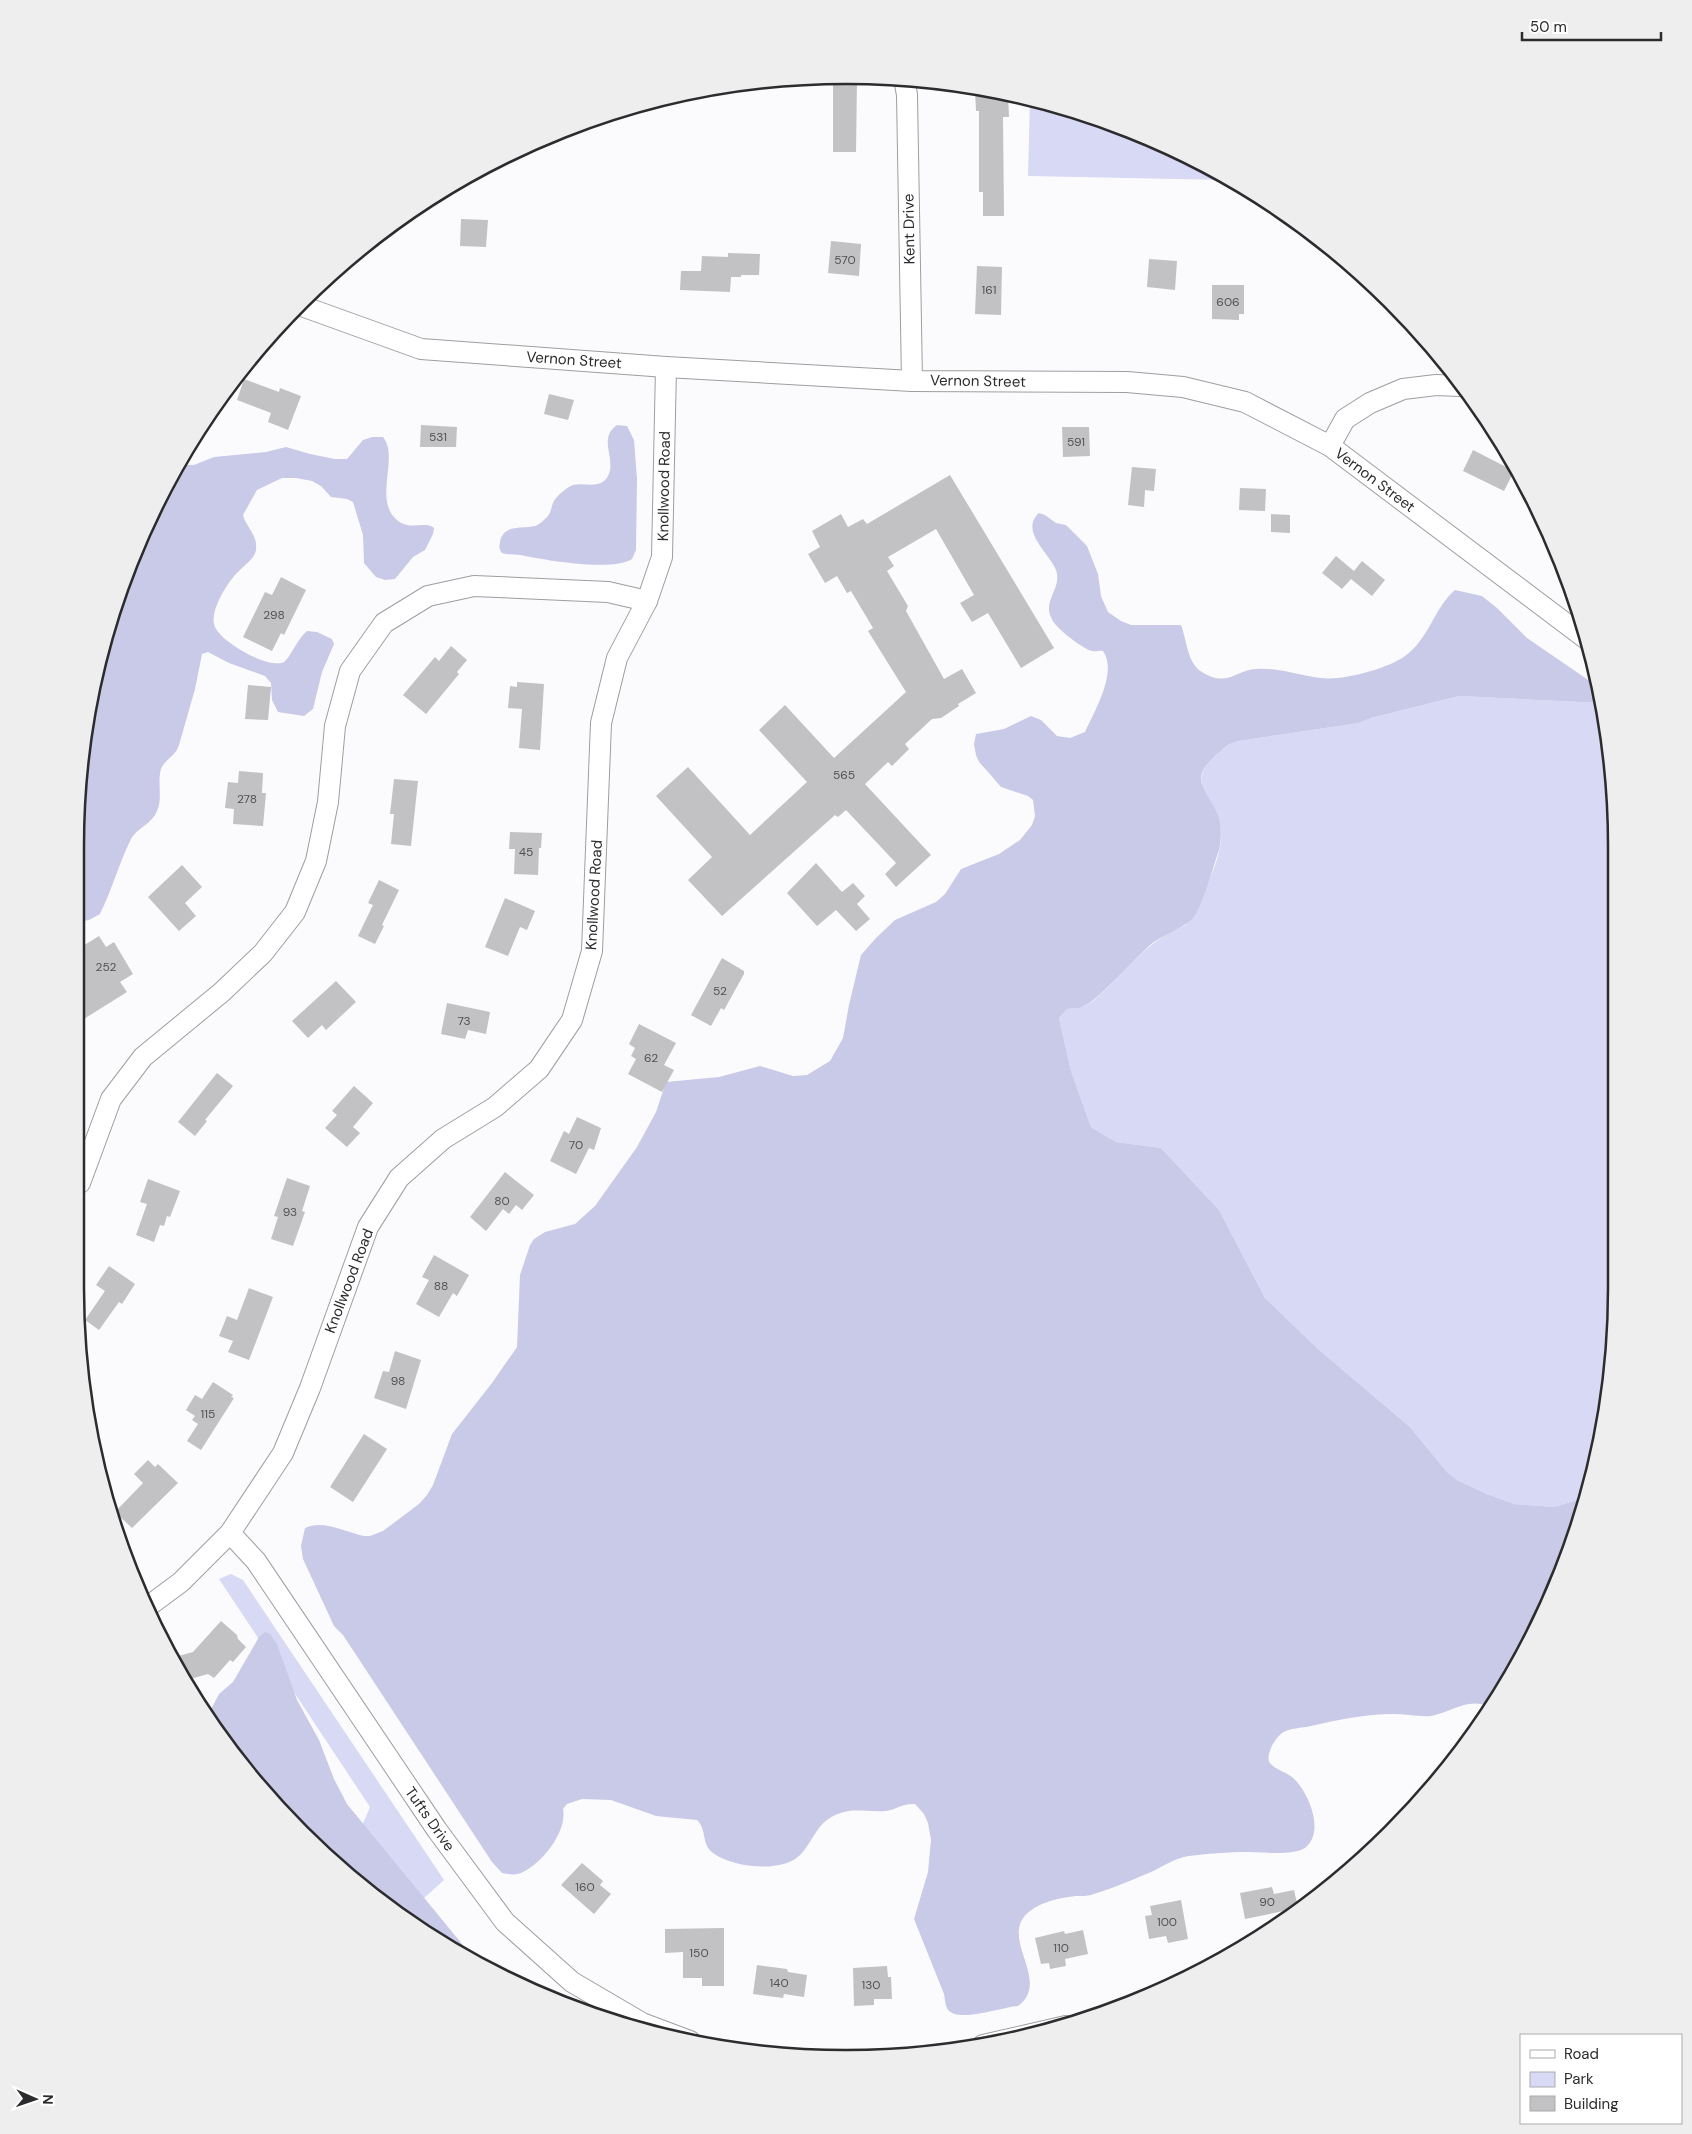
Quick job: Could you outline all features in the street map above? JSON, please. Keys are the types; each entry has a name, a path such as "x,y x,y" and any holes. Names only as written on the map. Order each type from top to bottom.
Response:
{"street":[{"name":"Kent Drive","path":"905,86 912,381"},
{"name":"Vernon Street","path":"306,308 421,349 666,367 912,381 1127,382 1183,387 1245,402 1330,446 1577,632"},
{"name":"Knollwood Road","path":"152,1603 181,1582 230,1533 283,1453 310,1388 368,1227 399,1178 443,1139 495,1107 539,1068 572,1020 592,951 601,723 617,658 646,601 662,557 666,367"},
{"path":"1330,446 1345,419 1370,403 1404,390 1436,385 1454,386"},
{"path":"84,1170 111,1099 143,1056 222,992 263,953 295,912 316,862 328,802 335,726 350,671 384,623 428,596 474,586 608,592 646,601"},
{"name":"Tufts Drive","path":"230,1533 256,1560 437,1830 505,1922 572,1982 638,2021"}],"green space":[{"path":"1030,107 1091,124 1138,142 1183,162 1216,180 1028,176"},
{"path":"1459,696 1595,703 1607,796 1608,846 1607,1338 1594,1437 1578,1500 1554,1507 1514,1504 1457,1480 1447,1472 1410,1427 1318,1349 1265,1298 1219,1210 1161,1148 1116,1142 1091,1127 1071,1071 1059,1018 1067,1009 1080,1008 1092,1002 1146,949 1171,932 1186,925 1207,884 1216,862 1221,840 1217,816 1202,787 1201,778 1205,768 1214,757 1232,743 1239,741 1359,723 1371,718"},
{"path":"231,1574 243,1580 444,1880 409,1912 346,1863 370,1807 219,1579"}],"shaded area":[{"path":"617,425 627,426 634,440 637,479 636,550 632,559 622,563 594,565 502,553 500,544 505,532 514,528 540,524 550,512 554,500 564,490 573,485 592,485 605,480 610,470 608,436"},
{"path":"372,437 383,437 389,455 386,488 389,508 399,522 410,525 426,525 434,528 425,550 413,557 395,579 385,580 376,577 364,563 363,535 353,502 347,499 331,497 321,486 312,481 296,478 282,478 257,490 243,515 254,535 255,554 233,577 225,590 217,604 214,624 217,631 234,646 268,662 284,662 307,631 317,632 332,639 334,644 322,672 313,709 304,716 278,712 272,700 271,683 265,676 229,663 208,652 202,654 195,689 178,749 161,769 160,801 157,811 152,819 131,839 100,914 84,921 85,796 98,697 124,601 162,509 186,465 194,465 214,457 266,452 286,447 335,459 347,459 363,440"},
{"path":"1039,513 1056,523 1066,525 1087,546 1098,574 1101,596 1108,612 1131,625 1181,625 1193,663 1202,672 1211,677 1225,678 1249,670 1264,669 1281,670 1313,677 1340,678 1376,669 1397,661 1413,649 1448,597 1455,590 1482,596 1527,638 1590,681 1595,703 1459,696 1371,718 1359,723 1239,741 1229,745 1207,765 1201,777 1203,788 1217,814 1221,834 1219,850 1204,896 1193,918 1149,946 1091,1002 1080,1008 1067,1009 1059,1018 1071,1071 1091,1127 1116,1142 1161,1148 1219,1210 1265,1298 1318,1349 1410,1427 1447,1472 1457,1480 1514,1504 1554,1507 1578,1500 1568,1533 1530,1625 1484,1705 1468,1704 1431,1716 1383,1714 1362,1716 1285,1731 1272,1746 1269,1760 1277,1769 1292,1777 1298,1783 1309,1801 1314,1822 1314,1832 1311,1841 1305,1848 1285,1853 1233,1852 1184,1857 1099,1893 1046,1902 1030,1911 1021,1921 1019,1933 1020,1946 1030,1984 1027,1996 1018,2006 971,2015 961,2015 954,2014 947,2008 944,1994 914,1919 928,1872 931,1840 928,1823 924,1814 915,1804 907,1804 886,1811 849,1811 835,1815 823,1823 802,1853 794,1860 784,1864 759,1866 733,1862 713,1853 707,1845 702,1828 697,1820 656,1816 611,1800 582,1799 567,1804 563,1809 561,1828 556,1838 535,1865 518,1874 502,1873 492,1862 343,1635 334,1626 303,1559 301,1546 305,1528 312,1526 334,1527 364,1536 370,1536 383,1531 419,1504 427,1495 433,1485 452,1434 492,1383 517,1347 520,1275 530,1245 534,1239 545,1232 575,1224 595,1206 637,1147 656,1112 666,1082 719,1077 760,1066 793,1076 807,1075 830,1061 843,1038 861,955 895,920 936,902 945,894 961,869 999,854 1020,840 1032,825 1035,816 1033,800 1028,796 1001,787 979,762 974,744 976,734 1004,729 1031,716 1041,720 1057,736 1070,738 1085,732 1099,703 1108,670 1107,660 1103,651 1092,651 1077,643 1055,625 1053,621 1049,607 1057,583 1056,570 1034,535 1032,527"},
{"path":"265,1632 270,1634 277,1644 297,1700 319,1740 334,1779 347,1804 466,1948 423,1922 382,1893 343,1861 273,1791 241,1752 212,1711 211,1709 219,1694 233,1682 259,1637"}],"building":[{"path":"833,84 857,84 856,152 833,152"},
{"path":"975,95 1008,101 1009,117 1003,117 1004,216 983,216 983,192 979,192 979,111 976,111"},
{"path":"461,219 488,220 486,247 460,246"},
{"path":"831,241 861,244 859,276 828,273"},
{"path":"728,253 760,254 759,275 731,277 730,292 680,290 681,271 701,271 702,256 728,257"},
{"path":"1149,259 1177,261 1175,290 1147,287"},
{"path":"977,266 1002,267 1001,315 975,314"},
{"path":"1212,285 1244,285 1244,314 1239,314 1239,320 1212,319"},
{"path":"244,379 279,392 280,388 301,396 288,430 268,422 271,413 237,400"},
{"path":"549,394 574,400 568,420 544,414"},
{"path":"421,425 457,427 456,447 420,447"},
{"path":"1062,427 1089,427 1090,456 1063,457"},
{"path":"1473,450 1507,468 1512,476 1504,491 1463,471"},
{"path":"1132,467 1156,469 1154,491 1145,490 1144,507 1128,505"},
{"path":"950,475 1054,648 1021,668 988,613 972,622 960,603 974,595 936,529 888,557 894,566 887,571 908,606 906,611 944,679 962,669 976,693 958,704 959,706 941,718 932,719 905,744 909,749 892,766 888,762 865,784 931,855 896,887 885,874 896,863 846,810 838,817 835,815 722,916 688,880 712,857 656,796 688,767 750,835 807,782 759,730 785,705 834,758 906,692 868,631 873,628 851,591 847,593 837,576 825,583 808,554 820,547 812,531 841,514 848,527 863,519 867,524"},
{"path":"1240,488 1266,489 1265,511 1239,510"},
{"path":"1271,514 1290,515 1290,533 1271,532"},
{"path":"1336,556 1354,571 1362,561 1385,580 1372,596 1351,579 1342,589 1322,573"},
{"path":"281,577 306,590 284,635 281,633 272,651 243,637 265,592 272,595"},
{"path":"451,646 467,660 457,672 459,674 426,714 403,695 435,657 439,661"},
{"path":"517,682 544,684 540,750 519,748 522,709 508,708 510,686 517,687"},
{"path":"248,685 271,687 268,720 245,719"},
{"path":"239,771 263,773 262,793 266,793 263,826 233,824 234,809 225,808 228,782 238,783"},
{"path":"394,779 418,781 411,846 391,844 394,814 390,814"},
{"path":"510,832 542,833 541,848 539,848 538,875 514,874 515,849 509,849"},
{"path":"816,863 842,892 853,883 865,896 857,904 870,919 856,931 836,910 817,926 787,893"},
{"path":"182,865 202,887 185,903 196,916 179,931 148,897"},
{"path":"379,880 399,890 375,944 358,936 373,905 368,903"},
{"path":"505,898 535,911 527,930 520,927 508,956 485,947"},
{"path":"99,936 106,947 114,942 133,974 120,982 127,992 84,1019 84,945"},
{"path":"722,958 744,971 744,974 724,1010 721,1008 711,1026 691,1015"},
{"path":"336,981 356,1002 326,1030 322,1025 308,1038 292,1021"},
{"path":"447,1003 490,1012 486,1034 468,1030 465,1039 441,1034"},
{"path":"639,1024 676,1043 664,1065 674,1070 662,1092 628,1074 636,1059 631,1056 635,1048 629,1044"},
{"path":"217,1073 233,1086 205,1120 207,1121 195,1136 178,1122"},
{"path":"354,1086 373,1103 353,1127 360,1133 347,1147 325,1128 337,1115 332,1111"},
{"path":"577,1117 601,1128 594,1150 589,1148 576,1174 550,1161 564,1131 569,1134"},
{"path":"505,1172 534,1195 522,1210 516,1205 509,1214 503,1209 486,1231 470,1217"},
{"path":"287,1178 310,1186 302,1211 305,1212 293,1246 271,1239 278,1217 274,1216"},
{"path":"148,1179 180,1191 170,1217 167,1216 164,1226 160,1225 154,1242 136,1235 147,1204 140,1202"},
{"path":"434,1255 469,1275 457,1296 453,1293 439,1317 416,1304 429,1280 422,1277"},
{"path":"109,1266 135,1284 122,1304 119,1302 99,1330 85,1320 105,1291 96,1285"},
{"path":"249,1288 273,1297 249,1360 228,1352 233,1341 219,1336 227,1316 237,1320"},
{"path":"395,1351 421,1360 406,1409 374,1398 383,1371 389,1372"},
{"path":"213,1382 233,1395 231,1397 234,1398 201,1450 187,1441 198,1424 192,1420 195,1416 186,1410 195,1395 202,1399"},
{"path":"364,1434 387,1449 353,1502 330,1487"},
{"path":"148,1460 155,1467 158,1464 178,1483 132,1528 119,1516 117,1510 143,1483 134,1474"},
{"path":"221,1621 237,1635 238,1639 246,1647 233,1662 230,1660 214,1678 208,1674 192,1679 179,1656 193,1652"},
{"path":"582,1863 603,1881 600,1885 611,1894 594,1914 561,1885"},
{"path":"1272,1887 1274,1894 1294,1890 1297,1902 1285,1911 1245,1919 1240,1893"},
{"path":"1181,1900 1188,1939 1168,1943 1166,1936 1149,1939 1145,1916 1152,1915 1150,1906"},
{"path":"724,1928 724,1986 702,1986 702,1978 683,1978 683,1952 665,1953 665,1929"},
{"path":"1083,1930 1088,1954 1065,1959 1066,1966 1050,1969 1049,1963 1041,1964 1035,1938 1064,1931 1065,1934"},
{"path":"757,1965 787,1969 788,1972 807,1975 804,1997 784,1994 783,1998 753,1994"},
{"path":"887,1966 888,1977 891,1977 892,1999 874,1999 874,2005 854,2006 853,1968"}]}
